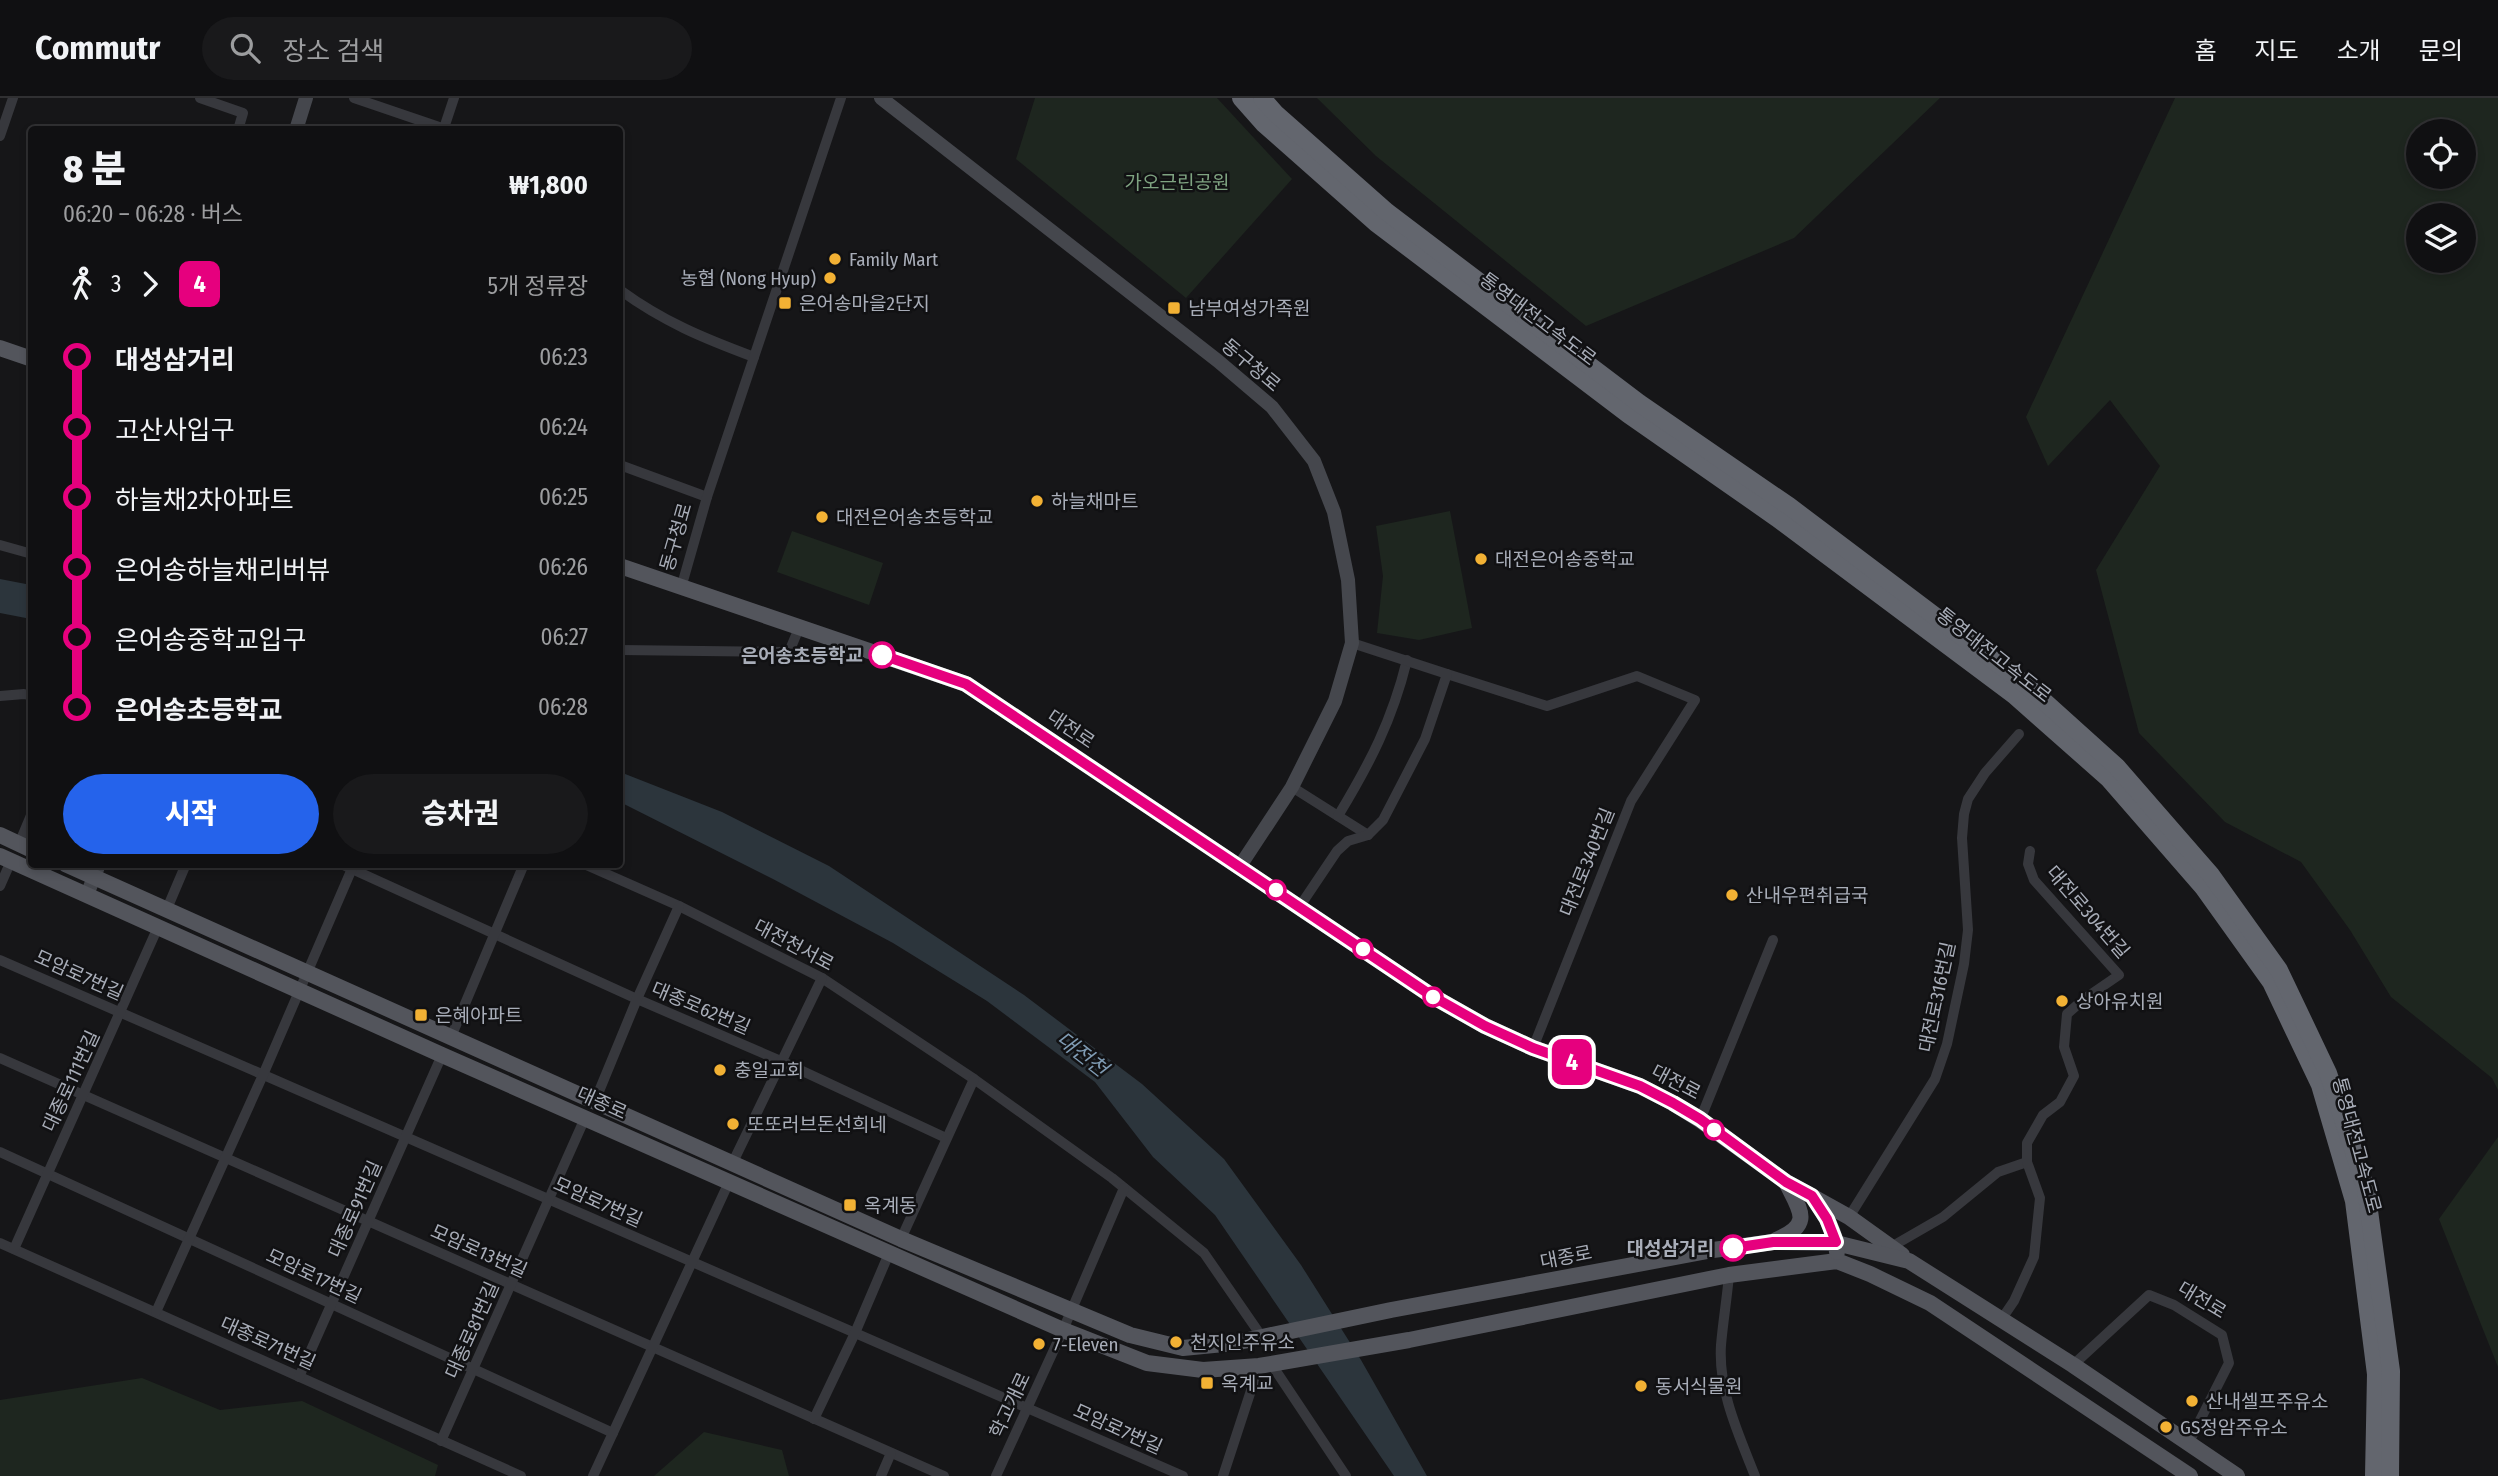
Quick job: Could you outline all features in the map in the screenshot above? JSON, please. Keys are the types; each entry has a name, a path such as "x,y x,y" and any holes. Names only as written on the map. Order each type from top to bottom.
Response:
{"highway":[{"name":"통영대전고속도로","path":"1241,98 1264,124 1376,223 1628,414 2019,689"},
{"name":"통영대전고속도로","path":"1262,98 1398,220 1639,402 1789,506 2019,689 2057,722 2194,877 2271,982 2320,1085 2354,1201 2383,1373 2390,1476"},
{"name":"통영대전고속도로","path":"2374,1476 2383,1373"}],"main road":[{"path":"297,126 306,98"},
{"name":"동구청로","path":"881,98 1218,361 1272,407 1314,461 1334,512 1348,580 1352,643 1335,701 1292,787 1240,866"},
{"path":"0,348 28,358"},
{"name":"대전로","path":"623,567 966,684 1432,996 1485,1026 1533,1048 1640,1086 1700,1119 1786,1182 1849,1217 1909,1261"},
{"path":"0,835 25,847"},
{"name":"대종로","path":"5,858 1063,1330 1147,1363 1203,1370 1266,1365 1730,1275"},
{"path":"87,895 97,871"},
{"name":"대종로","path":"97,871 166,911 901,1238 1130,1335 1183,1348 1234,1343 1386,1311 1713,1250 1773,1242 1836,1242"},
{"path":"1773,1242 1793,1233 1801,1223 1800,1209 1786,1182"},
{"path":"1812,1196 1827,1219 1836,1242 1837,1261"},
{"path":"1836,1242 1909,1261 2073,1365 2237,1476"},
{"path":"1730,1275 1837,1261 1870,1274 1930,1303 2190,1476"}],"street":[{"path":"0,136 13,98"},
{"path":"200,98 243,113 239,126"},
{"path":"354,98 373,101 419,125"},
{"path":"447,126 454,98"},
{"name":"동구청로","path":"681,588 707,497 841,98"},
{"path":"623,292 660,318 754,357"},
{"path":"623,466 707,497"},
{"path":"0,545 28,553"},
{"path":"623,650 789,652 799,628"},
{"path":"1300,906 1337,851 1348,841 1368,835 1383,820 1425,739 1447,674 1352,643"},
{"path":"1338,816 1377,748 1391,717 1407,660"},
{"name":"대전로340번길","path":"1447,674 1546,706 1637,676 1695,701 1631,801 1533,1048"},
{"path":"0,696 28,695"},
{"name":"대전로316번길","path":"1849,1217 1935,1079 1947,1044 1965,964 1968,930 1962,838 1964,814 1968,799 2018,734"},
{"path":"1292,787 1368,835"},
{"name":"대전로304번길","path":"2027,1162 2027,1143 2043,1115 2060,1102 2074,1076 2064,1047 2067,1014 2119,975 2034,880 2028,864 2030,851"},
{"path":"0,886 5,858"},
{"path":"166,911 184,868"},
{"path":"156,1312 353,868"},
{"name":"대종로62번길","path":"355,868 495,935 781,1061 946,1138"},
{"path":"451,1037 522,868"},
{"name":"대전천서로","path":"593,868 679,906 822,978 974,1079 1124,1188 1204,1253 1263,1336"},
{"name":"대종로","path":"595,1101 679,906"},
{"name":"대종로111번길","path":"14,1249 158,927"},
{"name":"대전로","path":"1700,1119 1773,940"},
{"name":"모암로7번길","path":"0,960 1028,1409 1157,1471 1182,1476"},
{"path":"733,1162 822,978"},
{"name":"대종로91번길","path":"299,1377 442,1055"},
{"name":"모암로13번길","path":"0,1058 944,1476"},
{"path":"901,1238 974,1079"},
{"name":"대종로81번길","path":"441,1441 585,1118"},
{"name":"모암로17번길","path":"0,1152 612,1433"},
{"path":"1891,1247 1943,1217 1998,1172 2027,1162 2040,1198 2034,1257 2014,1301 2001,1320"},
{"path":"593,1476 729,1182"},
{"path":"1071,1310 1124,1188"},
{"name":"대종로71번길","path":"0,1242 520,1476"},
{"path":"814,1419 890,1251"},
{"path":"1730,1275 1721,1347 1725,1392 1755,1476"},
{"name":"대전로","path":"2073,1365 2149,1295 2174,1305 2222,1335 2229,1363 2189,1442"},
{"name":"학고개로","path":"996,1476 1071,1310"},
{"path":"1223,1476 1266,1365"},
{"path":"1266,1365 1346,1476"},
{"path":"881,1476 891,1452"}],"green space":[{"name":"가오근린공원","path":"1035,98 1217,98 1292,179 1186,298 1016,159"},
{"path":"1317,98 1940,98 1794,238 1586,326 1376,156"},
{"path":"2175,98 2498,98 2498,1090 2492,1078 2391,997 2350,930 2301,862 2225,822 2139,733 2096,570 2160,466 2110,400 2048,466 2026,417"},
{"path":"1450,511 1472,628 1419,640 1377,633 1383,576 1376,526"},
{"path":"792,531 883,563 869,605 777,572"},
{"path":"2498,1137 2498,1367 2439,1219"},
{"path":"142,1378 220,1410 302,1401 438,1465 435,1476 0,1476 0,1400"},
{"path":"704,1432 782,1450 789,1476 654,1476"}],"water":[{"path":"0,579 28,584 28,618 0,613"},
{"name":"대전천","path":"623,773 722,812 829,866 1024,995 1142,1084 1224,1159 1301,1265 1361,1360 1427,1476 1394,1476 1215,1215 1153,1157 1095,1082 987,1001 893,943 623,804"}],"bus line":[{"name":"4","path":"882,655 966,684 1432,996 1485,1026 1533,1048 1640,1086 1700,1119 1786,1182 1812,1196 1827,1219 1836,1242 1773,1242 1733,1248"}],"place":[{"name":"Family Mart","path":"835,259"},
{"name":"농협 (Nong Hyup)","path":"830,278"},
{"name":"은어송마을2단지","path":"785,303"},
{"name":"남부여성가족원","path":"1174,308"},
{"name":"하늘채마트","path":"1037,501"},
{"name":"대전은어송초등학교","path":"822,517"},
{"name":"대전은어송중학교","path":"1481,559"},
{"name":"은어송초등학교","path":"882,655"},
{"name":"산내우편취급국","path":"1732,895"},
{"name":"상아유치원","path":"2062,1001"},
{"name":"은혜아파트","path":"421,1015"},
{"name":"충일교회","path":"720,1070"},
{"name":"또또러브돈선희네","path":"733,1124"},
{"name":"옥계동","path":"850,1205"},
{"name":"대성삼거리","path":"1733,1248"},
{"name":"천지인주유소","path":"1176,1342"},
{"name":"7-Eleven","path":"1039,1344"},
{"name":"옥계교","path":"1207,1383"},
{"name":"동서식물원","path":"1641,1386"},
{"name":"산내셀프주유소","path":"2192,1401"},
{"name":"GS정암주유소","path":"2166,1427"}]}
